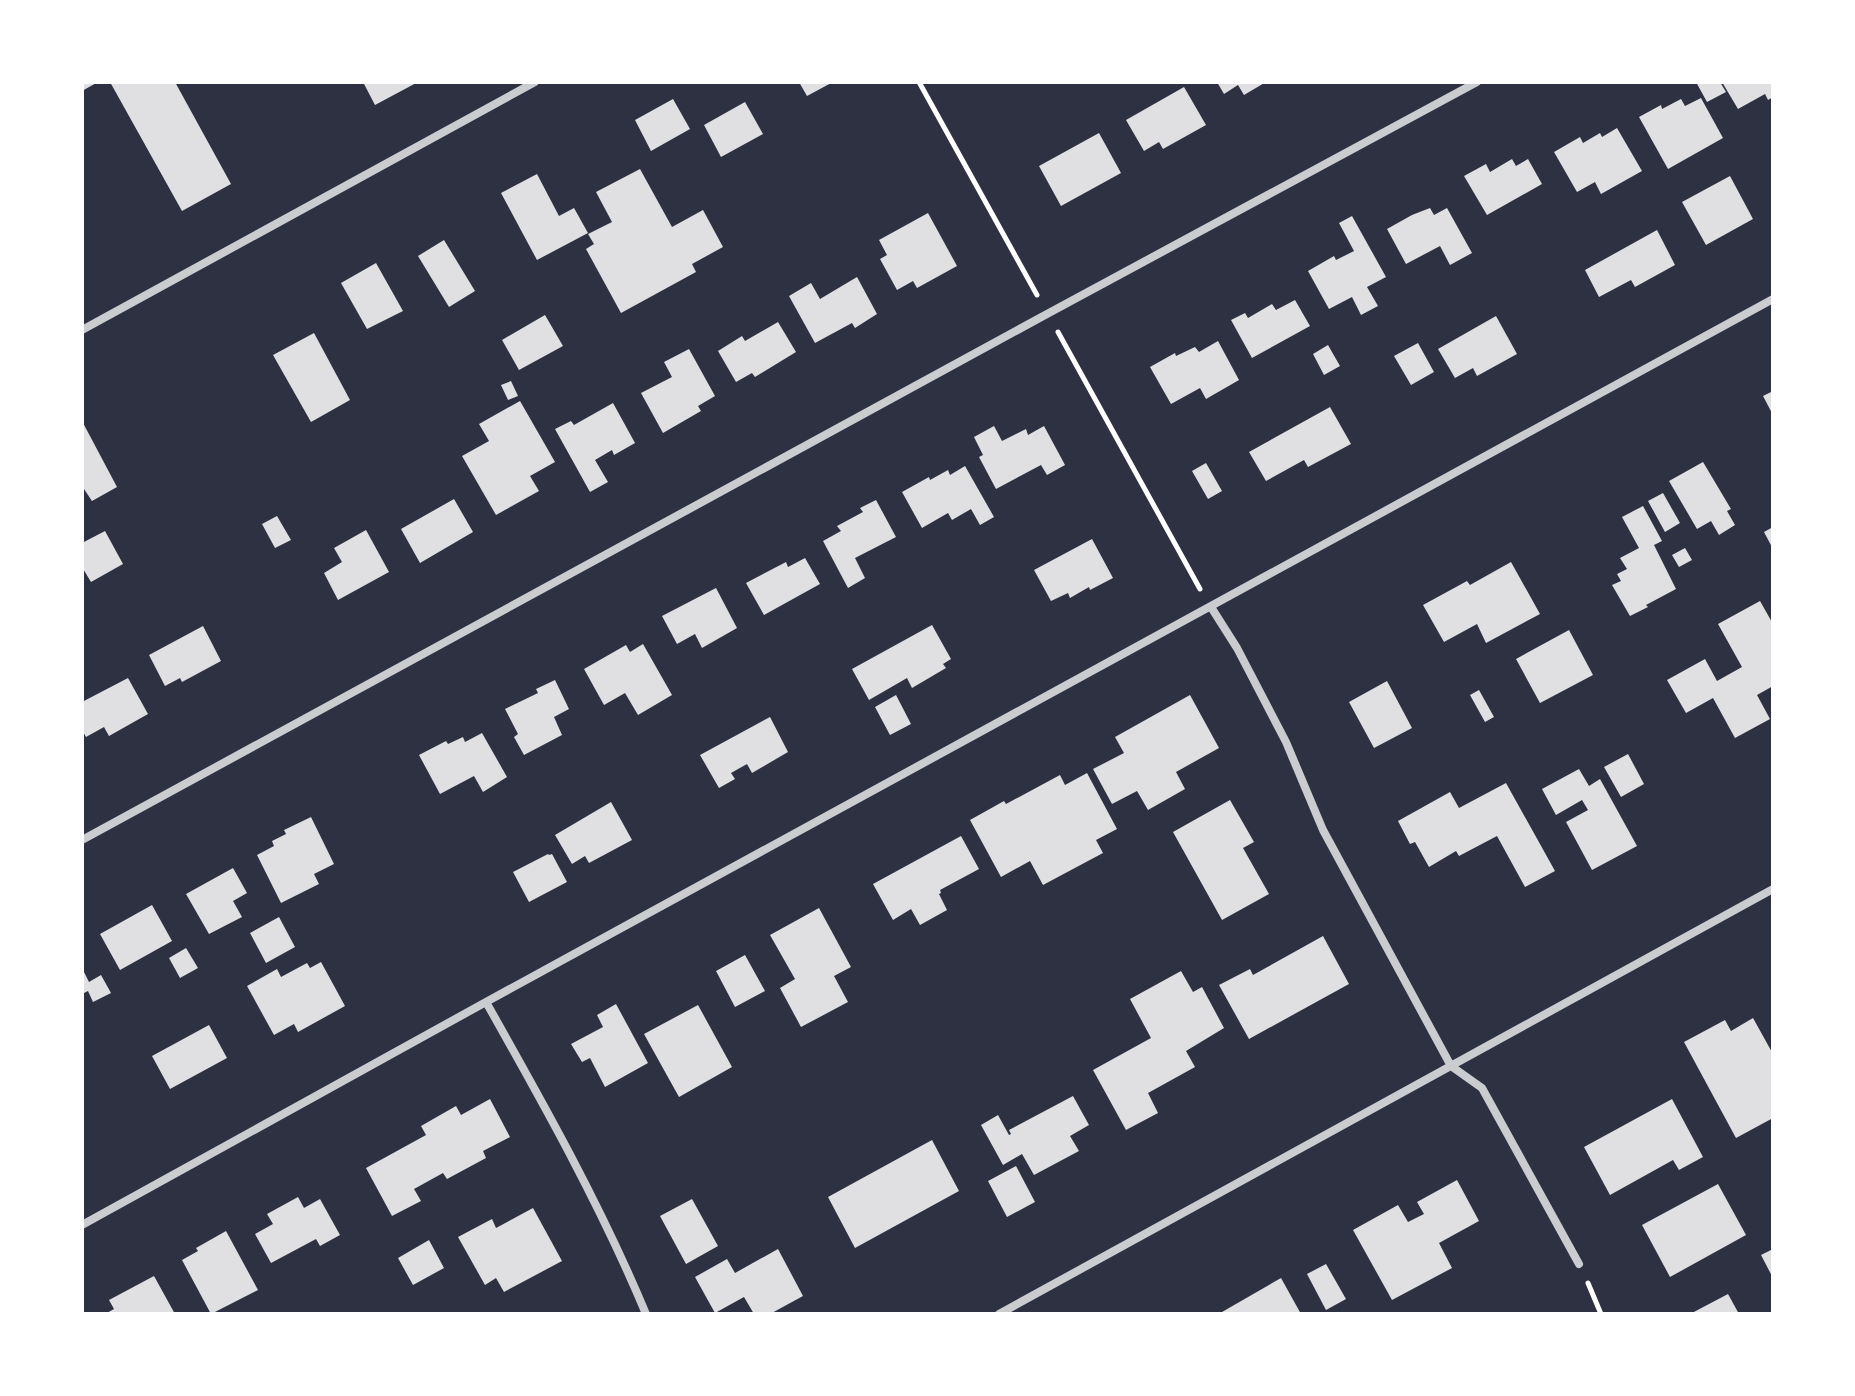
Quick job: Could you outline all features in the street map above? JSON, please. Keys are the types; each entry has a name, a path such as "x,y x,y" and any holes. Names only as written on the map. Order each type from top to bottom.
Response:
{"street":[{"path":"82,330 535,82"},
{"path":"82,840 1477,82"},
{"path":"82,1225 1773,299"},
{"path":"1211,607 1244,661 1286,742 1323,830 1451,1066 1482,1088 1579,1264"},
{"path":"999,1314 1773,889"},
{"path":"486,1002 529,1078 624,1263 646,1314"}],"path":[{"path":"919,82 1211,607"},
{"path":"1579,1264 1601,1314"}],"building":[{"path":"82,82 98,82 82,91"},
{"path":"110,82 175,82 231,184 182,211"},
{"path":"363,82 418,82 375,105"},
{"path":"799,82 833,82 807,96"},
{"path":"1217,82 1266,82 1244,95 1238,85 1224,94"},
{"path":"1696,82 1720,82 1726,92 1707,102"},
{"path":"1722,82 1773,82 1773,97 1768,100 1765,94 1738,109"},
{"path":"1184,87 1206,125 1163,149 1159,142 1144,151 1126,120"},
{"path":"1701,98 1723,138 1668,169 1639,117 1661,105 1662,109 1681,99 1685,106"},
{"path":"673,99 690,129 651,151 635,120"},
{"path":"745,102 763,134 721,157 704,125"},
{"path":"1617,128 1642,171 1601,194 1595,182 1577,192 1554,152 1580,137 1583,143"},
{"path":"1099,133 1121,173 1061,206 1039,166"},
{"path":"1512,159 1516,166 1528,159 1542,184 1487,215 1464,176 1486,164 1490,172"},
{"path":"640,169 672,227 703,210 723,247 692,264 696,272 621,313 586,249 594,244 588,234 612,222 596,192"},
{"path":"537,174 559,216 574,208 588,233 537,260 501,193"},
{"path":"1730,176 1753,219 1706,245 1682,202"},
{"path":"1430,208 1434,215 1447,208 1472,253 1450,265 1440,246 1406,264 1387,229"},
{"path":"928,213 957,266 917,288 913,281 897,290 880,259 887,255 879,240"},
{"path":"1352,216 1386,277 1367,287 1378,306 1361,315 1352,297 1329,309 1308,271 1334,256 1336,260 1354,251 1339,223"},
{"path":"1657,230 1675,265 1635,287 1631,280 1599,297 1585,270"},
{"path":"444,240 475,291 449,307 418,256"},
{"path":"376,263 403,311 367,329 341,283"},
{"path":"857,277 877,314 855,328 852,323 815,343 789,296 811,283 820,299"},
{"path":"1295,300 1310,326 1252,358 1231,320 1245,313 1248,318 1272,304 1276,310"},
{"path":"545,315 563,346 519,370 502,340"},
{"path":"1496,316 1517,354 1477,376 1473,368 1455,378 1438,349"},
{"path":"778,322 796,352 755,377 752,373 736,382 718,351 742,336 745,341"},
{"path":"314,333 350,400 311,422 273,355"},
{"path":"1218,341 1239,380 1206,399 1200,388 1171,404 1150,367 1175,353 1176,356 1195,347 1199,352"},
{"path":"1418,343 1434,372 1411,385 1394,356"},
{"path":"1328,345 1340,366 1324,375 1313,354"},
{"path":"689,349 715,396 698,406 701,411 663,433 641,393 672,377 664,362"},
{"path":"511,381 518,396 508,400 501,385"},
{"path":"1773,391 1773,415 1763,396"},
{"path":"520,401 555,462 530,476 539,491 496,515 462,456 489,441 479,424"},
{"path":"613,403 635,443 614,455 612,450 595,460 608,482 590,492 555,429 571,421 574,425"},
{"path":"1330,407 1351,444 1308,467 1304,460 1266,481 1249,452"},
{"path":"82,421 117,487 92,501 82,486"},
{"path":"994,426 1002,441 1026,429 1028,435 1044,426 1065,465 1047,475 1041,465 996,489 979,457 983,455 974,437"},
{"path":"1703,462 1731,509 1727,511 1735,525 1719,535 1711,521 1697,529 1669,481"},
{"path":"1206,463 1222,491 1208,499 1192,471"},
{"path":"965,466 994,517 980,525 971,509 952,520 948,513 922,528 902,492 929,477 930,480 948,470 950,475"},
{"path":"1663,493 1680,523 1665,532 1648,501"},
{"path":"454,499 473,532 420,563 401,529"},
{"path":"876,500 896,537 855,558 865,578 848,588 823,541 841,531 837,526 863,512 860,508"},
{"path":"1643,506 1662,541 1654,545 1676,589 1630,616 1612,585 1621,581 1617,574 1627,569 1620,558 1639,548 1622,517"},
{"path":"277,516 291,540 275,548 262,524"},
{"path":"1773,527 1773,549 1764,532"},
{"path":"366,530 389,572 338,600 324,573 342,562 334,548"},
{"path":"105,531 123,564 91,582 82,567 82,543"},
{"path":"1092,539 1113,578 1070,598 1068,593 1051,601 1034,570"},
{"path":"1685,548 1692,560 1679,567 1672,555"},
{"path":"805,558 820,584 764,615 746,583 786,562 788,567"},
{"path":"1511,562 1540,614 1486,643 1477,624 1444,642 1423,605 1467,581 1470,585"},
{"path":"716,588 737,628 702,648 695,634 677,644 662,616"},
{"path":"1760,601 1773,624 1773,686 1757,695 1770,719 1735,738 1713,698 1686,713 1667,680 1705,659 1717,681 1742,667 1718,624"},
{"path":"932,625 951,659 943,664 946,668 912,688 907,678 869,700 852,669"},
{"path":"203,626 221,661 182,682 180,678 165,686 149,655"},
{"path":"1569,630 1593,675 1540,703 1516,659"},
{"path":"643,644 672,695 638,715 625,693 604,705 584,669 626,645 630,652"},
{"path":"128,678 148,714 109,736 104,727 86,737 82,730 82,702"},
{"path":"555,680 569,709 554,717 562,735 524,755 514,737 518,734 505,709 538,693 536,689"},
{"path":"1387,681 1412,728 1374,748 1349,702"},
{"path":"1479,690 1494,717 1485,722 1470,695"},
{"path":"896,695 911,724 890,735 875,707"},
{"path":"1190,695 1219,748 1176,772 1185,789 1148,810 1137,791 1112,804 1093,769 1124,753 1115,737"},
{"path":"770,717 788,752 752,773 747,764 731,773 735,779 719,788 700,755"},
{"path":"482,733 507,777 483,792 474,776 440,794 419,755 446,741 448,744 463,737 465,742"},
{"path":"1628,754 1644,784 1621,797 1604,767"},
{"path":"1579,769 1589,786 1600,779 1637,846 1592,870 1566,822 1588,810 1582,800 1556,815 1542,789"},
{"path":"1087,773 1117,829 1096,840 1103,853 1043,885 1030,861 1001,877 970,820 1060,775 1065,785"},
{"path":"1506,783 1555,871 1525,887 1497,836 1459,856 1456,851 1429,867 1415,842 1410,844 1398,821 1450,792 1459,808"},
{"path":"1230,800 1254,842 1243,848 1269,894 1222,920 1173,832"},
{"path":"611,802 632,840 589,863 585,856 572,864 555,835"},
{"path":"311,817 334,864 314,874 319,884 281,903 257,855 274,846 272,841 286,834 284,830"},
{"path":"961,836 979,869 940,890 947,910 920,925 911,909 893,920 873,884"},
{"path":"552,854 567,882 529,902 513,872"},
{"path":"233,868 247,893 233,901 242,917 209,934 186,894"},
{"path":"152,905 172,941 120,970 100,934"},
{"path":"819,908 851,967 834,976 848,1002 801,1027 780,988 795,979 770,935"},
{"path":"279,917 295,947 266,963 250,933"},
{"path":"1323,936 1349,984 1249,1039 1219,985 1250,969 1253,975"},
{"path":"186,948 198,968 180,978 169,958"},
{"path":"745,955 765,991 735,1007 716,971"},
{"path":"321,962 345,1006 298,1032 294,1024 274,1035 247,986 277,969 281,977 307,963 310,968"},
{"path":"82,968 89,982 101,975 111,993 93,1002 88,991 82,994"},
{"path":"1181,971 1193,992 1202,987 1224,1028 1186,1051 1195,1067 1148,1093 1158,1113 1126,1130 1093,1070 1151,1038 1130,999"},
{"path":"616,1004 648,1063 605,1087 590,1058 582,1062 571,1044 603,1027 597,1015"},
{"path":"698,1005 732,1067 679,1097 644,1034"},
{"path":"1753,1018 1773,1054 1773,1118 1736,1138 1684,1042 1725,1020 1731,1031"},
{"path":"209,1025 227,1058 170,1089 152,1056"},
{"path":"1073,1096 1089,1125 1070,1136 1079,1151 1034,1175 1022,1154 1003,1165 981,1125 998,1115 1009,1135 1009,1130"},
{"path":"490,1099 510,1137 483,1151 486,1158 447,1179 443,1173 414,1189 421,1201 392,1216 366,1168 426,1135 421,1126 456,1106 461,1115"},
{"path":"1672,1099 1703,1157 1679,1170 1673,1160 1610,1195 1584,1147"},
{"path":"932,1140 959,1191 855,1248 828,1197"},
{"path":"1016,1166 1035,1202 1007,1217 988,1181"},
{"path":"1457,1180 1479,1221 1439,1243 1452,1268 1392,1300 1353,1230 1398,1205 1408,1222 1424,1214 1417,1202"},
{"path":"1718,1184 1746,1235 1670,1277 1642,1225"},
{"path":"298,1197 304,1208 320,1199 340,1235 320,1246 316,1239 271,1263 255,1234 273,1224 267,1214"},
{"path":"692,1199 718,1246 686,1264 660,1216"},
{"path":"533,1208 562,1261 504,1292 496,1278 485,1285 458,1237 492,1219 496,1228"},
{"path":"226,1231 258,1290 211,1314 182,1260"},
{"path":"429,1240 444,1268 413,1285 398,1258"},
{"path":"778,1249 803,1296 770,1314 754,1314 744,1297 715,1313 695,1277 727,1259 735,1273"},
{"path":"1773,1249 1773,1278 1761,1255"},
{"path":"1326,1264 1346,1299 1326,1310 1307,1274"},
{"path":"154,1276 175,1314 105,1314 114,1309 109,1300"},
{"path":"1281,1278 1301,1314 1223,1314 1222,1312"},
{"path":"1728,1294 1739,1314 1690,1314"}]}
